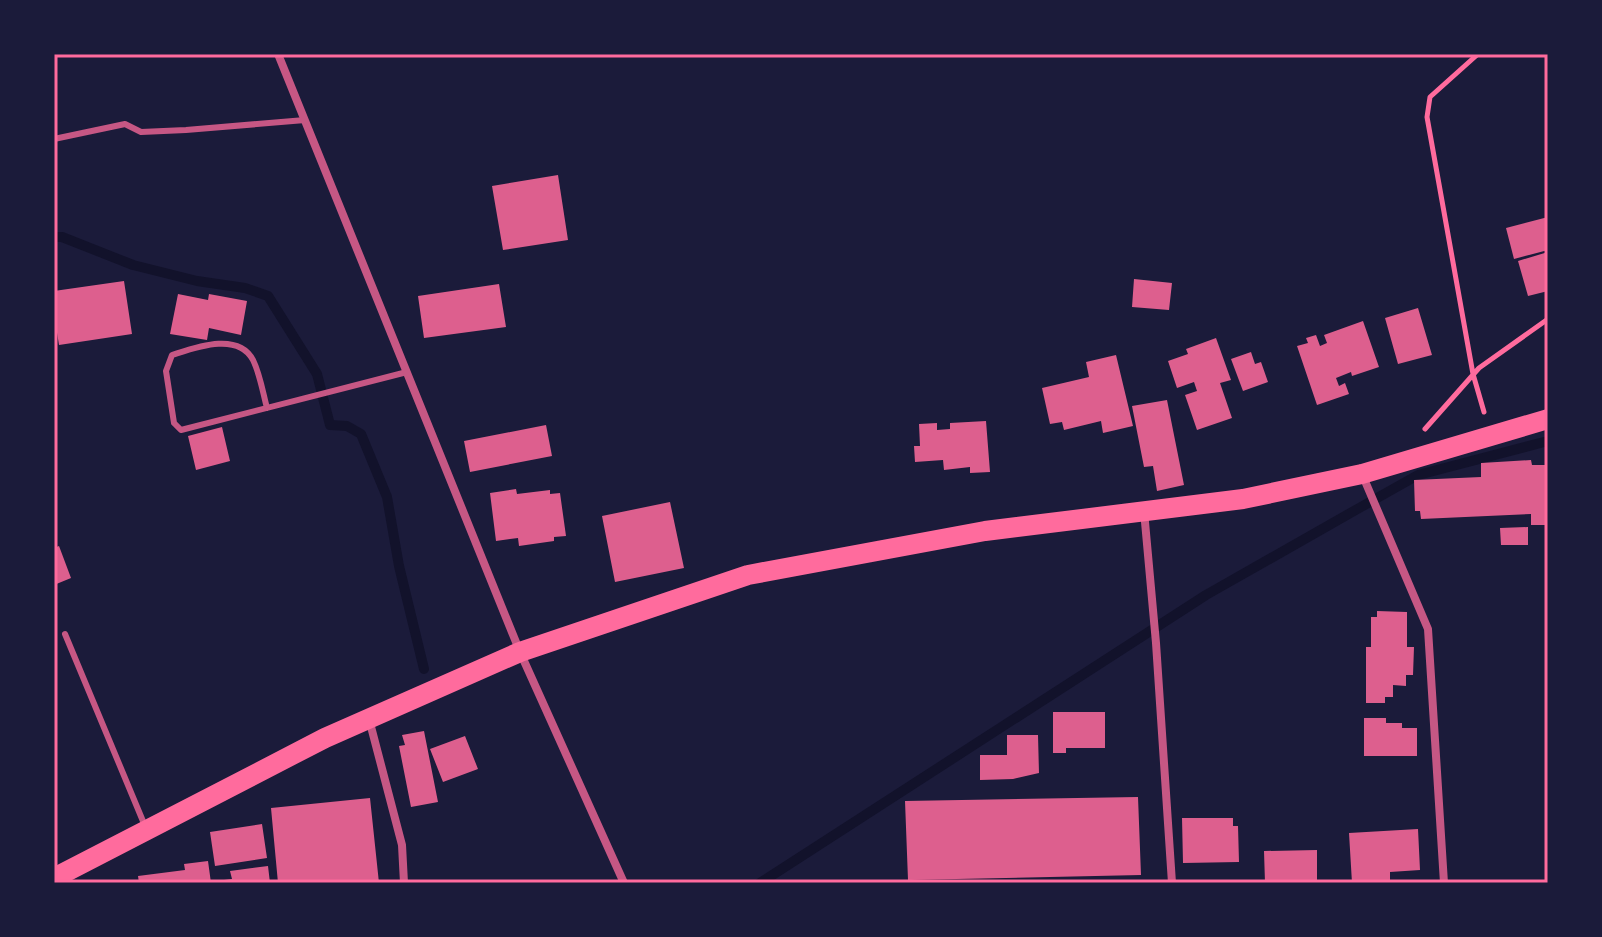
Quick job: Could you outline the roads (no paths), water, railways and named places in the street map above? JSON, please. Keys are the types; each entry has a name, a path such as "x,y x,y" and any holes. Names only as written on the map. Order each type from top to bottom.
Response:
{"main road":[{"path":"54,878 325,738 520,652 748,575 985,531 1243,499 1362,474 1548,419"}],"street":[{"path":"278,54 520,652 624,883"},
{"path":"1362,474 1428,629 1444,883"},
{"path":"1144,510 1172,883"},
{"path":"369,718 402,845 404,883"}],"lane":[{"path":"54,139 125,124 141,132 305,120"},
{"path":"267,408 252,357 238,345 209,344 172,355 166,371 174,423 181,430 267,408 407,372"},
{"path":"65,634 147,830"}],"waterway":[{"path":"54,237 62,237 133,265 197,281 245,288 268,296 317,374 330,425 347,426 361,434 387,497 399,566 424,669"},
{"path":"760,883 1206,595 1418,475 1548,441"}]}
